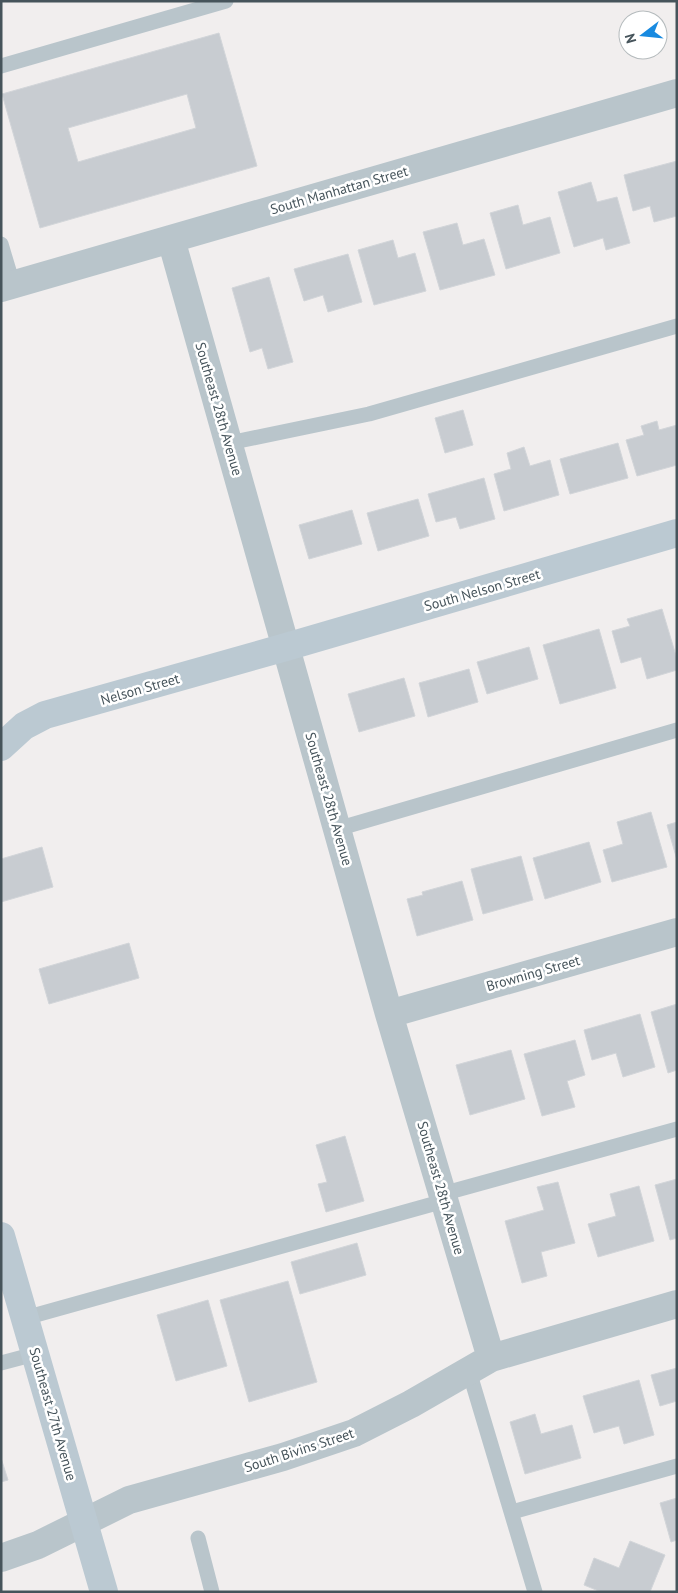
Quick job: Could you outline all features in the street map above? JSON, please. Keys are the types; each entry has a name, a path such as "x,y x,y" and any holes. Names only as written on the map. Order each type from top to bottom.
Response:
{"street":[{"name":"South Manhattan Street","path":"7,286 677,93"},
{"name":"Southeast 28th Avenue","path":"171,239 389,1014 443,1198 480,1364"},
{"name":"South Nelson Street","path":"286,647 677,533"},
{"name":"Nelson Street","path":"1,747 24,726 45,716 286,647"},
{"name":"Browning Street","path":"389,1014 677,932"},
{"name":"Southeast 27th Avenue","path":"1,1236 104,1592"},
{"name":"South Bivins Street","path":"1,1558 38,1546 129,1500 283,1456 354,1433 480,1364 677,1304"}],"lane":[{"path":"1,66 226,1"},
{"path":"1,244 7,286"},
{"path":"229,443 369,414 677,326"},
{"path":"338,829 677,730"},
{"path":"25,1318 677,1129"},
{"path":"1,1364 35,1354"},
{"path":"480,1364 512,1512 535,1592"},
{"path":"512,1512 677,1466"},
{"path":"198,1538 212,1592"}],"building":[{"path":"219,33 257,166 40,228 2,94","holes":["187,94 196,128 78,162 68,128"]},
{"path":"677,161 677,216 654,222 650,206 633,211 624,175"},
{"path":"591,182 597,202 617,197 630,243 606,250 603,238 574,247 558,192"},
{"path":"518,205 523,225 550,217 560,253 506,269 490,213"},
{"path":"457,223 463,245 484,239 495,275 440,290 423,232"},
{"path":"393,240 398,258 415,253 426,291 374,305 358,250"},
{"path":"348,254 362,302 328,312 323,295 304,301 294,269"},
{"path":"269,277 293,362 268,369 262,348 250,352 232,288"},
{"path":"463,410 473,445 445,453 435,418"},
{"path":"657,421 659,430 677,425 677,465 637,476 626,440 644,435 641,426"},
{"path":"618,443 628,478 570,494 560,459"},
{"path":"524,447 530,466 550,460 559,495 504,511 494,474 511,469 507,453"},
{"path":"484,478 495,519 460,529 456,517 436,522 428,494"},
{"path":"418,499 429,536 378,551 367,513"},
{"path":"352,510 362,544 309,559 299,525"},
{"path":"662,609 677,659 677,670 647,679 641,657 621,663 612,631 630,626 627,619"},
{"path":"599,629 616,688 560,704 543,645"},
{"path":"529,647 538,679 487,694 477,662"},
{"path":"469,669 478,702 428,717 419,683"},
{"path":"404,678 415,716 359,732 348,694"},
{"path":"651,812 667,867 612,882 603,850 623,844 617,822"},
{"path":"677,822 677,860 667,825"},
{"path":"589,842 601,882 545,899 533,858"},
{"path":"42,847 53,887 1,902 1,859"},
{"path":"521,856 533,900 483,914 471,869"},
{"path":"462,881 473,920 417,936 407,899 423,895 422,892"},
{"path":"129,943 139,978 49,1004 39,969"},
{"path":"677,1004 677,1070 668,1073 651,1012"},
{"path":"640,1014 655,1067 623,1077 616,1053 592,1060 584,1030"},
{"path":"575,1040 585,1075 567,1081 575,1107 542,1116 524,1054"},
{"path":"511,1050 525,1099 470,1115 456,1065"},
{"path":"345,1136 364,1201 326,1212 318,1184 327,1182 316,1145"},
{"path":"677,1179 677,1238 670,1240 655,1185"},
{"path":"558,1182 575,1243 541,1252 547,1276 522,1283 505,1221 544,1210 537,1187"},
{"path":"639,1186 654,1241 598,1257 588,1224 616,1216 610,1194"},
{"path":"357,1243 366,1275 300,1294 291,1262"},
{"path":"288,1281 317,1382 249,1402 220,1300"},
{"path":"208,1300 227,1366 176,1381 157,1315"},
{"path":"677,1368 677,1401 660,1406 651,1375"},
{"path":"639,1380 654,1435 624,1444 619,1426 594,1433 583,1396"},
{"path":"535,1414 541,1434 572,1425 581,1458 525,1474 510,1422"},
{"path":"1,1458 8,1480 1,1482"},
{"path":"677,1498 677,1540 671,1542 660,1503"},
{"path":"630,1541 665,1555 650,1592 601,1592 584,1585 594,1558 619,1568"}]}
